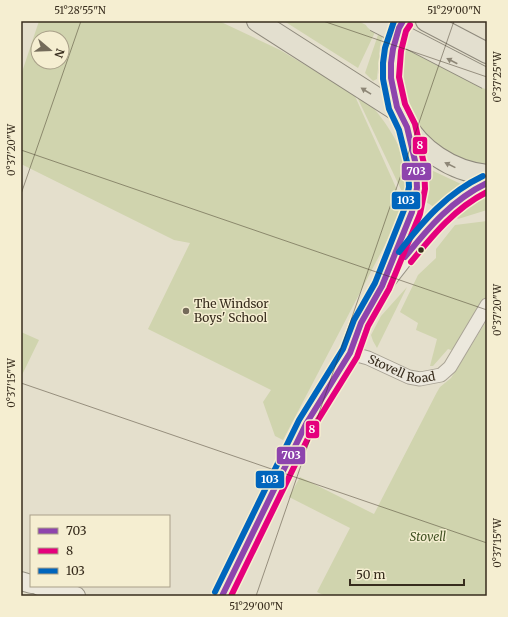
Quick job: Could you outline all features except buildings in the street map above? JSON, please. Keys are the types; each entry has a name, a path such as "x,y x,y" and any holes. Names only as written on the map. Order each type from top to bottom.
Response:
{"main road":[{"path":"257,21 403,119"},
{"path":"374,21 487,79"},
{"path":"403,21 399,28 391,63 393,93 403,119 415,138 437,158 464,171 487,175"},
{"path":"426,21 487,53"}],"street":[{"path":"222,596 306,424 350,353 361,323 382,286 408,223 416,199 416,164 414,151 403,119"},
{"path":"382,286 421,236 445,210 461,197 487,183"},
{"name":"Stovell Road","path":"350,353 368,358 409,377 420,379 441,375 450,367 487,305"},
{"path":"43,587 76,596"}],"green space":[{"path":"39,21 219,21 280,50 354,94 402,201 399,218 283,440 275,436 263,402 271,390 148,329 190,243 174,240 21,164 21,75 30,48 30,70 70,70 70,30 36,30"},
{"path":"284,21 358,21 376,30 358,68"},
{"path":"379,32 383,35 380,46 377,79 373,81 365,73"},
{"path":"404,44 487,87 487,164 471,162 442,148 429,137 419,125 410,111 400,80 401,54"},
{"path":"361,94 378,113 398,144 403,155 409,179 409,198 405,198 358,99"},
{"path":"429,169 461,184 460,188 437,209 423,200 427,185 426,172"},
{"path":"487,195 487,210 458,219 454,215 474,201"},
{"path":"487,221 487,297 454,351 448,349 433,366 430,366 437,339 416,330 418,323 400,312 418,275 436,258 436,249 455,225"},
{"path":"407,287 377,348 371,335 381,316"},
{"name":"Stovell","path":"487,320 487,596 325,596 317,592 350,528 289,497 300,477 374,514 437,392 440,387 451,378"},
{"path":"21,332 39,340 21,377"}],"transit line":[{"name":"103","path":"215,592 299,420 343,349 354,320 375,283 404,210 409,187 408,166 399,130 389,109 383,79 385,48 394,21"},
{"name":"703","path":"222,596 306,424 350,353 361,323 382,286 412,212 417,188 416,165 407,127 397,107 391,78 393,49 399,28 403,21"},
{"name":"8","path":"231,596 313,428 357,357 368,326 389,289 420,214 425,189 424,164 415,124 405,104 399,77 401,51 406,31 410,25"},
{"name":"103","path":"399,252 417,229 447,199 483,176"},
{"name":"703","path":"405,257 442,215 474,190 487,183"},
{"name":"8","path":"411,262 445,223 475,198 487,192"}],"place":[{"name":"The Windsor Boys' School","path":"186,311"}]}
